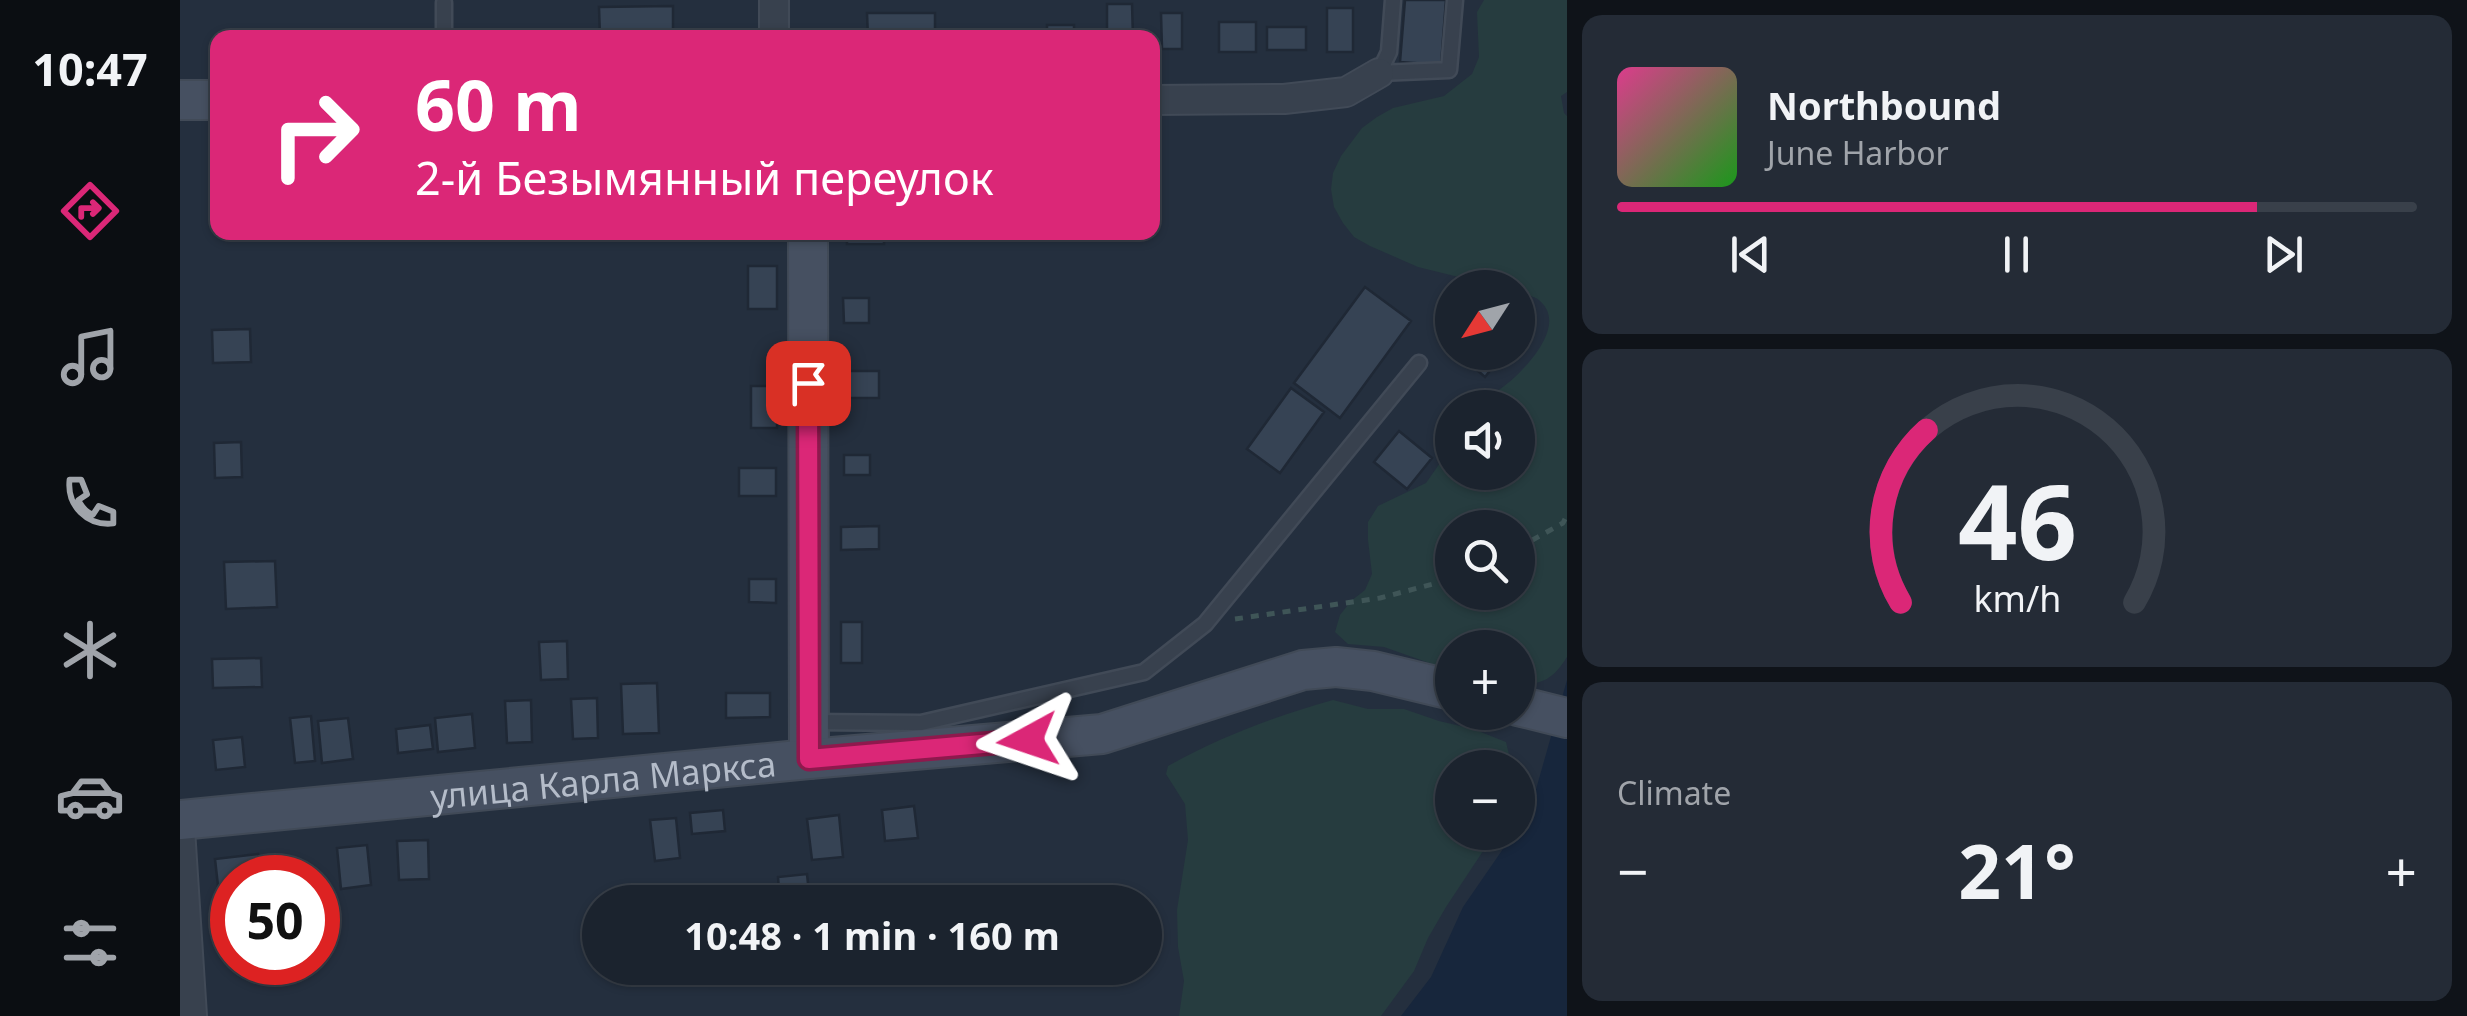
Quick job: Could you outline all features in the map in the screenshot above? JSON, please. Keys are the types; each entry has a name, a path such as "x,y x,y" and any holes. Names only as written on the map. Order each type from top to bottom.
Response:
{"main road":[{"path":"180,100 210,100"},
{"path":"808,240 809,740"},
{"name":"улица Карла Маркса","path":"180,820 809,740 1102,734 1303,670 1336,667 1373,671 1435,686"},
{"path":"1535,710 1567,718"}],"street":[{"path":"774,0 774,30"},
{"path":"1160,100 1284,99 1346,92 1379,73"},
{"path":"180,830 192,1016"}],"lane":[{"path":"1393,0 1389,52 1379,73 1449,70 1455,0"},
{"path":"444,3 444,30"},
{"path":"809,740 921,723 1144,672 1205,624 1420,363"}],"path":[{"path":"1535,539 1563,524 1567,514"},
{"path":"1205,624 1380,598 1435,583"}],"green space":[{"path":"1484,0 1567,0 1567,92 1561,96 1567,116 1567,657 1552,675 1535,683 1535,630 1435,630 1435,665 1384,647 1348,644 1335,632 1340,615 1365,590 1372,574 1368,522 1378,506 1426,483 1435,470 1435,490 1535,490 1535,390 1498,390 1522,370 1535,370 1535,355 1548,330 1547,310 1535,298 1535,270 1435,271 1418,267 1354,237 1334,207 1331,189 1341,156 1362,128 1393,108 1444,96 1472,74 1479,57 1477,12"},
{"path":"1333,700 1368,709 1404,709 1435,720 1435,730 1476,730 1506,742 1508,750 1435,750 1435,850 1484,850 1428,938 1414,971 1381,1016 1179,1016 1184,981 1177,910 1188,840 1185,804 1166,774 1168,766 1290,713"}],"water":[{"path":"1567,680 1567,1016 1401,1016 1431,977 1463,907 1502,850 1535,850 1535,793"}],"building":[{"path":"1405,0 1446,0 1441,65 1400,62"},
{"path":"1107,4 1132,4 1133,30 1107,30"},
{"path":"673,6 673,30 600,30 599,7"},
{"path":"1327,8 1353,8 1353,52 1327,52"},
{"path":"867,13 935,13 935,30 868,30"},
{"path":"1161,13 1182,13 1182,49 1162,49"},
{"path":"1219,22 1256,22 1256,52 1219,52"},
{"path":"1047,25 1074,25 1074,30 1047,30"},
{"path":"1267,27 1306,27 1306,50 1267,50"},
{"path":"847,240 884,240 884,244 847,244"},
{"path":"748,266 777,266 777,309 748,309"},
{"path":"1365,287 1411,321 1340,418 1294,383"},
{"path":"843,298 869,298 869,323 844,323"},
{"path":"250,329 251,362 213,363 212,330"},
{"path":"844,371 879,371 879,398 845,398"},
{"path":"751,386 777,386 777,428 751,428"},
{"path":"1291,388 1324,412 1280,473 1247,449"},
{"path":"1399,431 1432,458 1407,489 1374,462"},
{"path":"241,442 242,477 215,478 214,443"},
{"path":"844,455 870,455 870,475 844,475"},
{"path":"739,468 776,468 776,496 739,496"},
{"path":"879,526 879,549 841,550 841,527"},
{"path":"275,561 277,607 226,609 224,562"},
{"path":"749,579 776,579 776,603 749,602"},
{"path":"841,622 862,622 862,663 841,663"},
{"path":"567,641 568,679 541,680 539,642"},
{"path":"261,658 262,687 213,688 212,659"},
{"path":"657,683 659,733 623,734 621,684"},
{"path":"726,693 770,693 770,717 726,718"},
{"path":"597,698 598,738 573,739 571,699"},
{"path":"531,700 532,742 507,743 505,701"},
{"path":"472,714 475,748 438,752 435,718"},
{"path":"311,716 315,761 295,763 290,718"},
{"path":"348,718 353,759 322,763 318,721"},
{"path":"430,725 433,749 398,753 396,729"},
{"path":"242,737 245,767 216,770 213,740"},
{"path":"914,806 918,838 885,841 882,810"},
{"path":"723,810 725,831 692,834 690,813"},
{"path":"839,815 843,857 812,860 807,819"},
{"path":"676,818 680,858 655,861 650,820"},
{"path":"428,840 429,879 399,880 397,841"},
{"path":"367,845 371,885 341,889 337,848"},
{"path":"807,874 808,885 779,885 778,877"}],"route":[{"path":"808,383 809,759 1028,740"}]}
